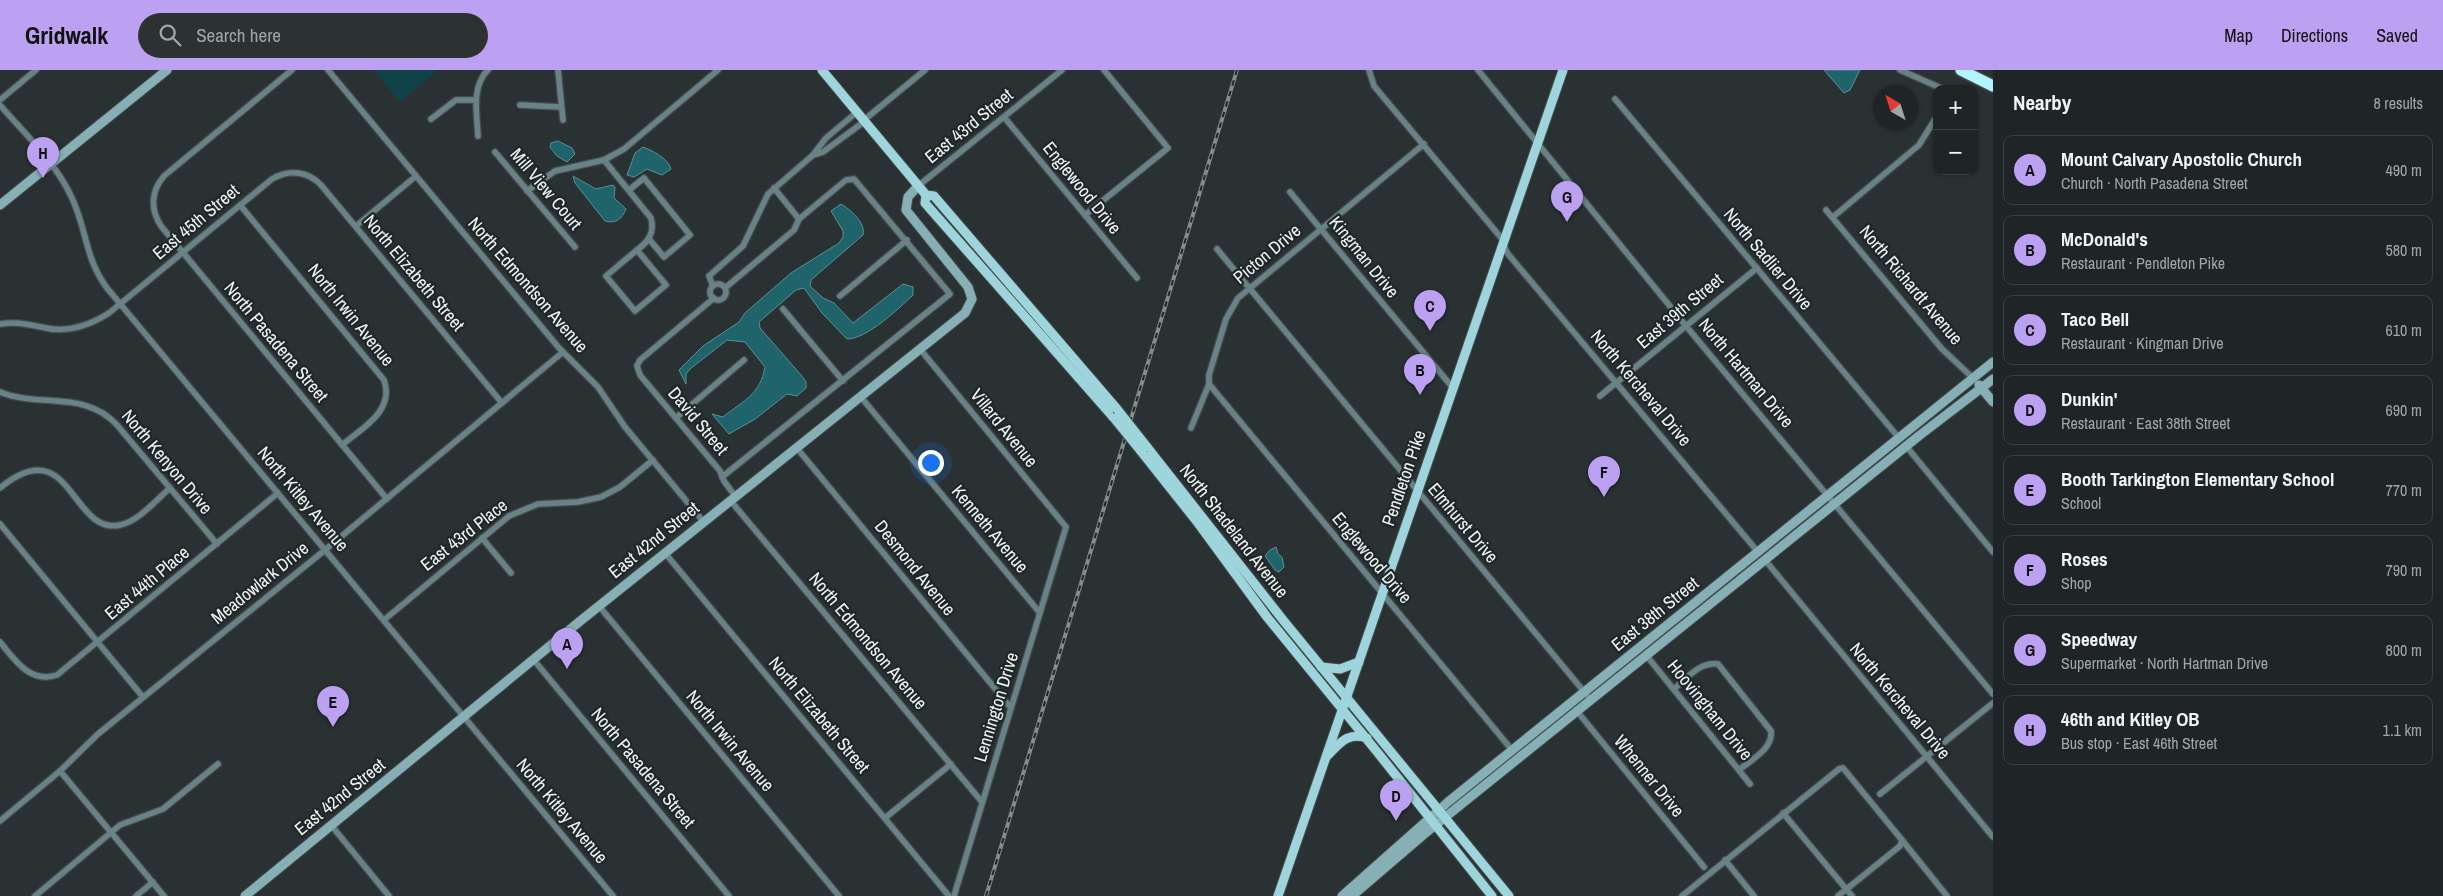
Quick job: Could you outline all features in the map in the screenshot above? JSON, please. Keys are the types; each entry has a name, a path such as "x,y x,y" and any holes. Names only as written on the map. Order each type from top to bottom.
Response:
{"highway":[{"path":"1962,70 1993,86"}],"main road":[{"path":"0,205 166,70"},
{"name":"North Shadeland Avenue","path":"822,70 926,195 925,203 1116,413 1509,896"},
{"name":"Pendleton Pike","path":"1278,896 1563,70"},
{"name":"East 42nd Street","path":"245,896 703,521 965,313 972,299 968,287 906,210 908,197 918,186"},
{"name":"East 38th Street","path":"1352,896 1432,822 1438,810 1993,362"},
{"name":"North Richardt Avenue","path":"1973,378 1993,402"},
{"name":"East 38th Street","path":"1342,896 1432,822 1445,818 1906,446 1993,379"},
{"name":"North Shadeland Avenue","path":"1146,451 1267,618 1367,738 1492,896"},
{"path":"1322,667 1340,669 1359,662"},
{"path":"1325,758 1345,738 1357,736 1367,738"}],"street":[{"path":"0,100 36,70"},
{"name":"North Pasadena Street","path":"292,70 164,176 156,186 153,200 157,220 387,499"},
{"name":"North Edmondson Avenue","path":"328,70 563,352 598,387 625,427 703,521"},
{"path":"478,136 476,100 480,80 488,70"},
{"path":"559,70 563,120"},
{"path":"528,191 555,171 604,160 624,149 718,70"},
{"path":"813,156 823,152 925,70"},
{"name":"East 43rd Street","path":"918,186 1062,70"},
{"path":"1085,215 1168,148 1104,70"},
{"path":"1368,70 1372,84 1424,144"},
{"name":"North Hartman Drive","path":"1478,70 1686,326 1993,694"},
{"path":"1900,70 1935,85"},
{"name":"North Sadlier Drive","path":"1615,99 1899,438"},
{"path":"431,119 456,100 476,100"},
{"name":"North Kitley Avenue","path":"0,105 51,164 74,203 93,265 121,304 613,896"},
{"path":"520,106 561,106"},
{"path":"714,286 709,276 743,246 762,203 774,188 813,156 826,138 857,112"},
{"name":"Englewood Drive","path":"1004,117 1137,278"},
{"path":"1833,218 1919,145 1933,122"},
{"name":"North Kercheval Drive","path":"1424,144 1479,209 1503,241 1508,254 1758,552"},
{"name":"Picton Drive","path":"1192,428 1209,384 1209,375 1228,314 1238,298 1424,144"},
{"name":"Mill View Court","path":"495,152 575,247"},
{"path":"604,160 651,218 652,229 649,239 606,276 635,311 666,285 637,250"},
{"name":"East 45th Street","path":"0,324 17,322 53,329 76,328 94,322 121,304 274,177 295,172"},
{"name":"North Elizabeth Street","path":"295,172 306,174 318,181 502,404"},
{"path":"356,226 416,176"},
{"path":"629,190 644,178 690,235 664,257 649,239"},
{"path":"722,477 950,294 858,182 852,178 846,180 799,219 794,230 725,288"},
{"path":"774,188 799,219"},
{"name":"Kingman Drive","path":"1290,192 1322,228 1452,388"},
{"name":"North Irwin Avenue","path":"240,205 384,380 387,396 382,409 342,445"},
{"name":"North Richardt Avenue","path":"1826,210 1942,349 1973,378"},
{"path":"840,296 907,240"},
{"name":"Elmhurst Drive","path":"1217,249 1591,700"},
{"name":"East 39th Street","path":"1600,396 1757,268"},
{"path":"721,284 725,288 726,293 723,298 718,300 710,292 714,286 721,284"},
{"name":"David Street","path":"714,298 640,360 637,367 640,375 722,477 733,498"},
{"path":"783,309 843,381"},
{"name":"Villard Avenue","path":"920,348 1066,527"},
{"name":"Meadowlark Drive","path":"0,821 60,771 98,734 325,550 563,352"},
{"path":"676,418 744,360"},
{"name":"Englewood Drive","path":"1209,384 1512,750"},
{"name":"North Kenyon Drive","path":"0,392 13,396 78,403 100,411 117,424 217,544"},
{"name":"Kenneth Avenue","path":"860,396 1040,613"},
{"path":"1906,446 1993,552"},
{"name":"Desmond Avenue","path":"796,447 1011,708"},
{"name":"East 43rd Place","path":"384,620 509,516 533,505 548,502 586,501 609,494 653,460"},
{"path":"0,488 13,477 25,471 38,470 49,472 62,481 92,517 101,523 111,525 122,524 132,520 170,488"},
{"name":"East 44th Place","path":"0,642 27,672 42,677 57,675 278,493"},
{"name":"North Edmondson Avenue","path":"733,498 982,802"},
{"path":"0,524 143,697"},
{"name":"Lennington Drive","path":"954,896 1066,527"},
{"path":"482,538 511,574"},
{"name":"North Elizabeth Street","path":"665,553 949,896"},
{"name":"North Kercheval Drive","path":"1764,560 1993,837"},
{"name":"North Irwin Avenue","path":"599,606 839,896"},
{"name":"Hoovingham Drive","path":"1646,655 1750,784"},
{"name":"North Pasadena Street","path":"533,659 729,896"},
{"path":"1674,689 1700,667 1708,663 1718,664 1771,731 1772,738 1769,745 1739,770"},
{"name":"Whenner Drive","path":"1570,703 1704,867"},
{"path":"1880,794 1993,703"},
{"path":"35,896 111,832 128,821 149,816 163,809 218,764"},
{"path":"885,818 951,764"},
{"path":"1682,896 1783,813 1839,769 1843,768 1947,896"},
{"path":"60,771 164,896"},
{"path":"1783,813 1852,896"},
{"path":"330,825 389,896"},
{"path":"1838,896 1900,846 1902,840"},
{"path":"1725,860 1754,896"},
{"path":"136,896 153,882"}],"shaded area":[{"path":"374,70 438,70 400,102"},
{"path":"1824,70 1860,70 1850,90 1844,93"},
{"path":"558,141 572,148 575,154 567,162 557,156 550,147 551,143"},
{"path":"643,147 667,161 671,169 662,175 647,169 634,177 627,175 635,153"},
{"path":"573,176 596,189 613,185 615,187 614,198 626,209 623,216 615,221 605,221 575,183"},
{"path":"841,204 853,213 860,222 863,235 811,280 810,286 823,298 834,303 853,323 903,284 913,287 913,295 873,329 855,338 847,339 822,313 804,288 796,290 759,322 760,328 806,382 806,388 797,396 787,394 755,419 729,434 712,414 723,417 750,396 759,384 765,367 745,342 727,340 690,369 686,374 686,384 679,370 703,346 739,322 745,313 791,273 839,243 843,237 843,231 831,211"},
{"path":"1276,547 1278,554 1282,557 1284,567 1279,572 1275,570 1265,556"}],"railway":[{"path":"986,896 1237,70"}],"place":[{"name":"46th and Kitley OB","path":"43,178"},
{"name":"Speedway","path":"1567,222"},
{"name":"Taco Bell","path":"1430,331"},
{"name":"McDonald's","path":"1420,395"},
{"name":"Roses","path":"1604,497"},
{"name":"Mount Calvary Apostolic Church","path":"567,669"},
{"name":"Booth Tarkington Elementary School","path":"333,727"},
{"name":"Dunkin'","path":"1396,821"}]}
